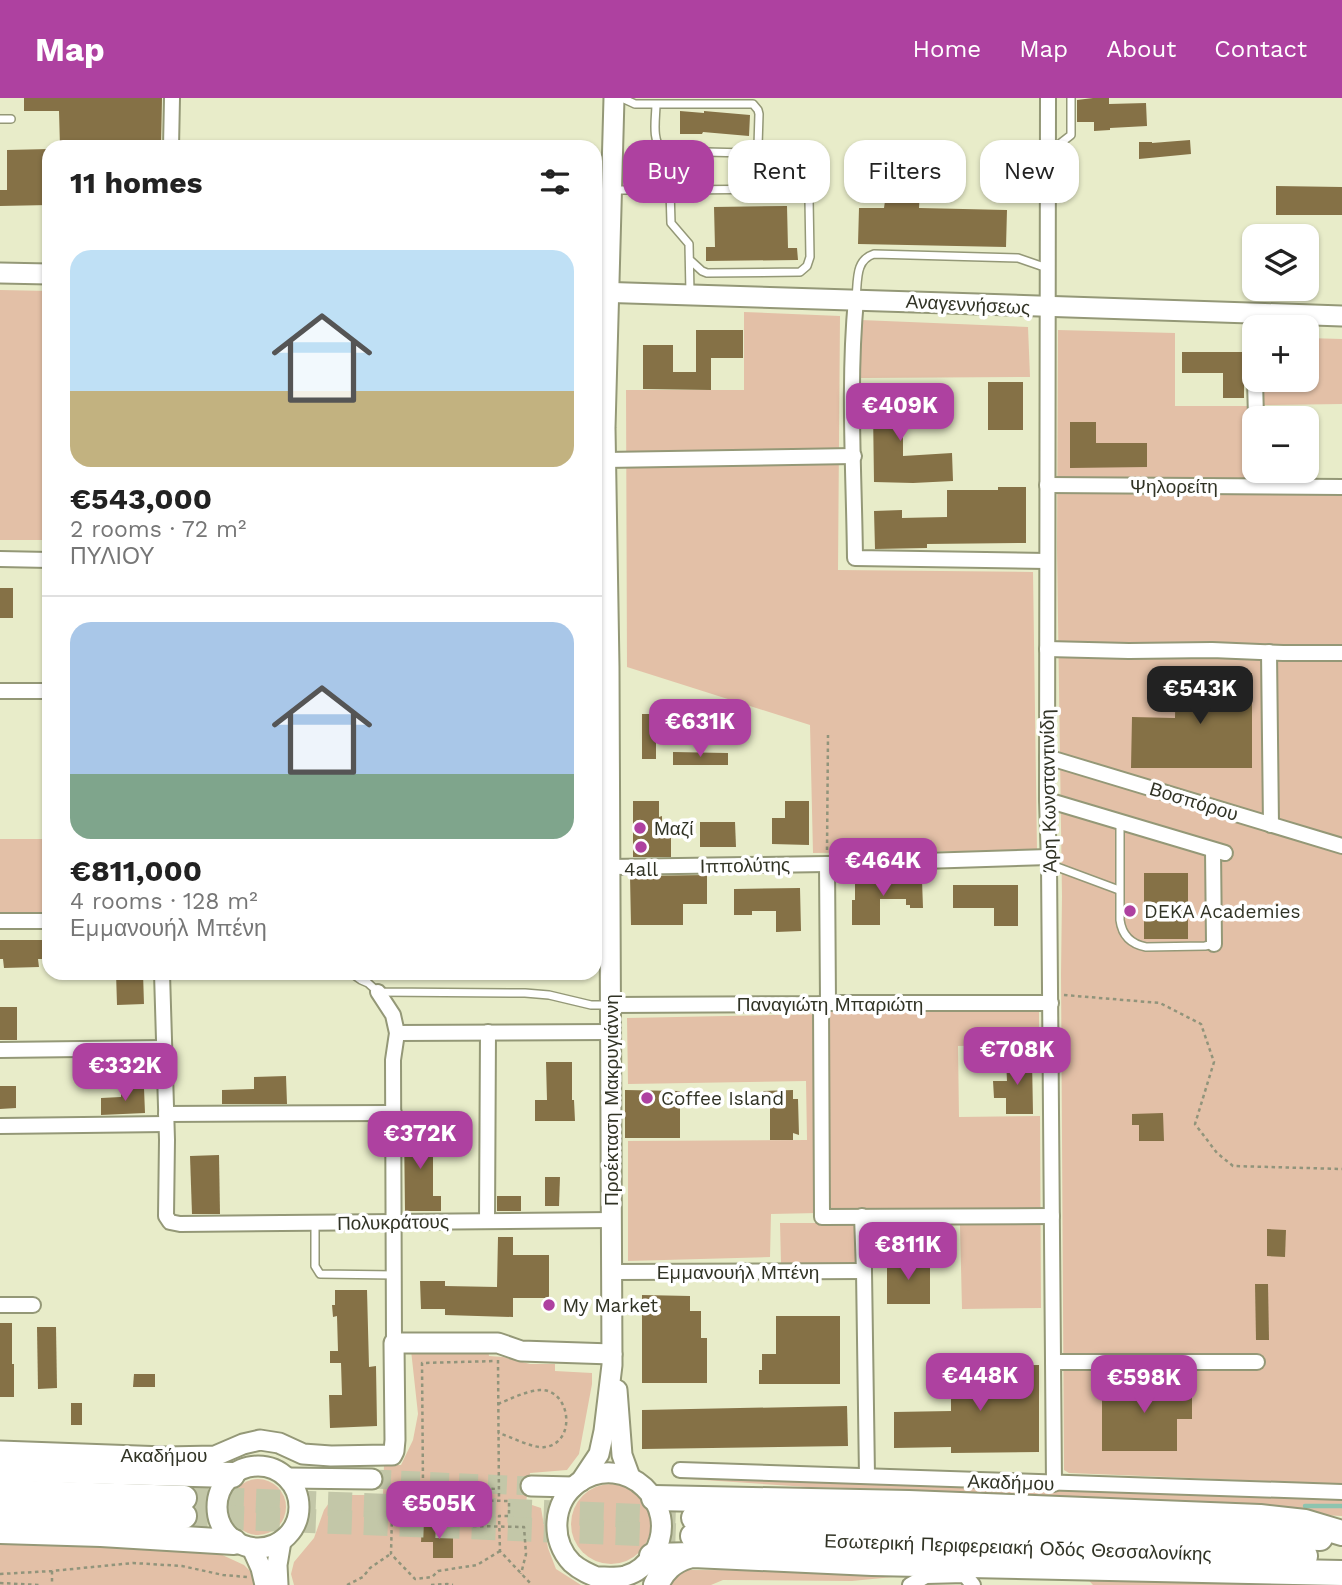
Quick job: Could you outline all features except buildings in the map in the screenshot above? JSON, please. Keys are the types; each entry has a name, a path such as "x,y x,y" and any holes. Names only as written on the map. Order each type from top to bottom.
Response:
{"highway":[{"path":"0,1469 232,1475"},
{"path":"0,1492 184,1507 0,1510"},
{"path":"654,1498 909,1503 1260,1517 1305,1522 1342,1533"},
{"path":"0,1531 102,1534 243,1545"},
{"path":"650,1573 693,1536 872,1563 1342,1573"},
{"name":"Εσωτερική Περιφερειακή Οδός Θεσσαλονίκης","path":"693,1536 1342,1539"},
{"name":"Εσωτερική Περιφερειακή Οδός Θεσσαλονίκης","path":"693,1536 1342,1558"}],"main road":[{"name":"Προέκταση Μακρυγιάννη","path":"602,256 603,219 611,190 614,98"},
{"path":"0,273 42,274"},
{"name":"Αναγεννήσεως","path":"602,292 1048,307 1242,319"},
{"name":"Αναγεννήσεως","path":"1319,317 1342,316"},
{"name":"Προέκταση Μακρυγιάννη","path":"602,441 605,460 602,586"},
{"name":"Προέκταση Μακρυγιάννη","path":"602,664 610,867 612,1360"},
{"path":"394,1343 612,1360"},
{"name":"Ακαδήμου","path":"0,1451 164,1457 215,1456 260,1440 279,1443 303,1454 391,1455 396,1440 394,1343"},
{"path":"612,1360 619,1405 622,1455 630,1478"},
{"path":"557,1518 549,1504 531,1486 577,1484 604,1473 630,1478 642,1485 654,1498 662,1527 650,1573 607,1581 585,1573 564,1553 558,1539 557,1518 563,1501 577,1484 599,1454 612,1360"},
{"path":"260,1581 261,1568 243,1545 222,1528 218,1508 221,1490 232,1475 252,1466 265,1465 279,1470 288,1478 296,1493 297,1515"},
{"path":"288,1478 372,1479"},
{"path":"243,1545 270,1547 281,1541 315,1492 337,1479"},
{"path":"278,1585 277,1565 281,1541"}],"street":[{"path":"171,140 172,98"},
{"name":"Άρη Κωνσταντινίδη","path":"1047,140 1048,98"},
{"name":"Άρη Κωνσταντινίδη","path":"1047,203 1047,800 1054,1484"},
{"path":"856,299 853,344 855,558 1047,561"},
{"path":"605,460 854,456"},
{"name":"Ψηλορείτη","path":"1047,485 1342,486"},
{"path":"0,559 42,559"},
{"path":"1047,649 1342,653"},
{"path":"1269,652 1271,825"},
{"path":"0,691 42,691"},
{"name":"Βοσπόρου","path":"1047,757 1342,846"},
{"path":"1047,800 1219,851 1214,944"},
{"name":"Ιππολύτης","path":"610,867 1049,861"},
{"path":"827,864 822,1217 1052,1216"},
{"path":"0,922 42,921"},
{"path":"162,980 166,1119"},
{"path":"378,992 393,1015 397,1033 393,1060 394,1343"},
{"name":"Παναγιώτη Μπαριώτη","path":"610,1005 1051,999"},
{"path":"487,1221 488,1032"},
{"path":"397,1033 610,1032"},
{"path":"0,1050 164,1048"},
{"path":"0,1126 394,1112"},
{"name":"Πολυκράτους","path":"166,1119 166,1216 174,1223 611,1220"},
{"path":"862,1216 867,1476"},
{"name":"Εμμανουήλ Μπένη","path":"611,1272 864,1271"},
{"path":"0,1305 33,1305"},
{"path":"1053,1362 1257,1362"},
{"name":"Ακαδήμου","path":"680,1470 1342,1492"},
{"path":"910,1585 926,1576 969,1580"}],"lane":[{"path":"622,98 635,104 656,104 752,104 759,114 758,146 748,153 663,151 659,149 656,141 656,104"},
{"path":"1064,140 1071,135 1071,98"},
{"path":"0,119 11,119"},
{"path":"690,260 707,273 800,272 807,266 810,257 809,200 803,192 794,189 714,190"},
{"path":"611,190 623,190"},
{"path":"670,203 671,223 689,244 690,294"},
{"path":"856,299 861,263 874,254 1018,258 1047,269"},
{"path":"1120,822 1121,927 1127,939 1146,947 1214,944"},
{"path":"1049,861 1119,890"},
{"path":"361,980 378,992 525,993 587,1005 610,1005"},
{"path":"315,1223 315,1266 320,1274 395,1275"}],"path":[{"path":"827,864 828,735"},
{"path":"1051,999 1160,1003 1201,1024 1214,1062 1195,1124 1217,1153 1233,1166 1342,1169"},
{"path":"423,1485 422,1363 498,1352 499,1501"},
{"path":"498,1404 542,1390 553,1394 564,1403 567,1417 564,1433 555,1443 544,1447 498,1433"},
{"path":"472,1526 472,1510 392,1507 392,1484 464,1483 473,1488 498,1489"},
{"path":"392,1499 509,1501 509,1516 499,1516 500,1551 532,1585"},
{"path":"472,1526 467,1517 392,1515 391,1554 415,1579 477,1565 500,1551"},
{"path":"472,1526 524,1527 526,1554 521,1574"},
{"path":"347,1585 363,1577 370,1567 391,1554"},
{"path":"0,1574 133,1563 182,1566 260,1581"},
{"path":"52,1571 52,1585"},
{"path":"0,1583 40,1585"},
{"path":"431,1585 453,1585"}],"shaded area":[{"path":"0,290 42,291 42,540 0,540"},
{"path":"744,312 840,316 838,570 1033,572 1037,850 813,853 810,725 627,667 626,390 744,390"},
{"path":"861,320 1028,327 1030,377 860,378"},
{"path":"1058,330 1175,333 1175,406 1242,406 1242,483 1251,483 1251,494 1342,495 1342,1484 1069,1473 1064,1470 1062,896 1057,549"},
{"path":"1319,338 1342,339 1342,404 1264,405 1264,392 1319,392"},
{"path":"0,839 42,839 42,915 0,915"},
{"path":"1039,1009 1039,1044 958,1046 959,1117 1040,1116 1041,1308 962,1309 959,1210 771,1214 770,1257 628,1261 628,1141 807,1140 806,1081 628,1084 627,1018 826,1014 826,1010"},
{"path":"780,1223 861,1223 863,1264 781,1263"},
{"path":"488,1349 489,1356 530,1364 555,1364 555,1371 592,1373 579,1454 567,1470 530,1473 526,1503 541,1508 548,1548 556,1569 581,1585 294,1585 291,1574 294,1562 314,1538 329,1503 343,1495 383,1495 384,1465 401,1465 413,1440 418,1414 411,1350"},
{"path":"258,1479 278,1487 286,1507 278,1527 258,1535 238,1527 230,1507 238,1487"},
{"path":"689,1479 798,1479 1342,1498 1342,1516 958,1498 887,1489"},
{"path":"603,1484 619,1484 640,1495 651,1516 651,1532 640,1553 619,1564 603,1564 589,1558 577,1546 571,1532 571,1516 577,1502 589,1490"},
{"path":"0,1539 218,1553 244,1565 258,1579 256,1585 0,1585"},
{"path":"684,1570 903,1571 903,1576 852,1581 723,1580 711,1585 668,1585 670,1579"},
{"path":"1083,1574 1342,1585 1093,1585"}],"waterway":[{"path":"1305,1506 1342,1506"}],"tunnel":[{"path":"372,1479 531,1486"},
{"path":"184,1498 694,1518"},
{"path":"184,1516 693,1536"}],"place":[{"name":"Μαζί","path":"640,828"},
{"name":"4all","path":"641,847"},
{"name":"DEKA Academies","path":"1130,911"},
{"name":"Coffee Island","path":"647,1098"},
{"name":"Μy Μarket","path":"549,1305"}]}
